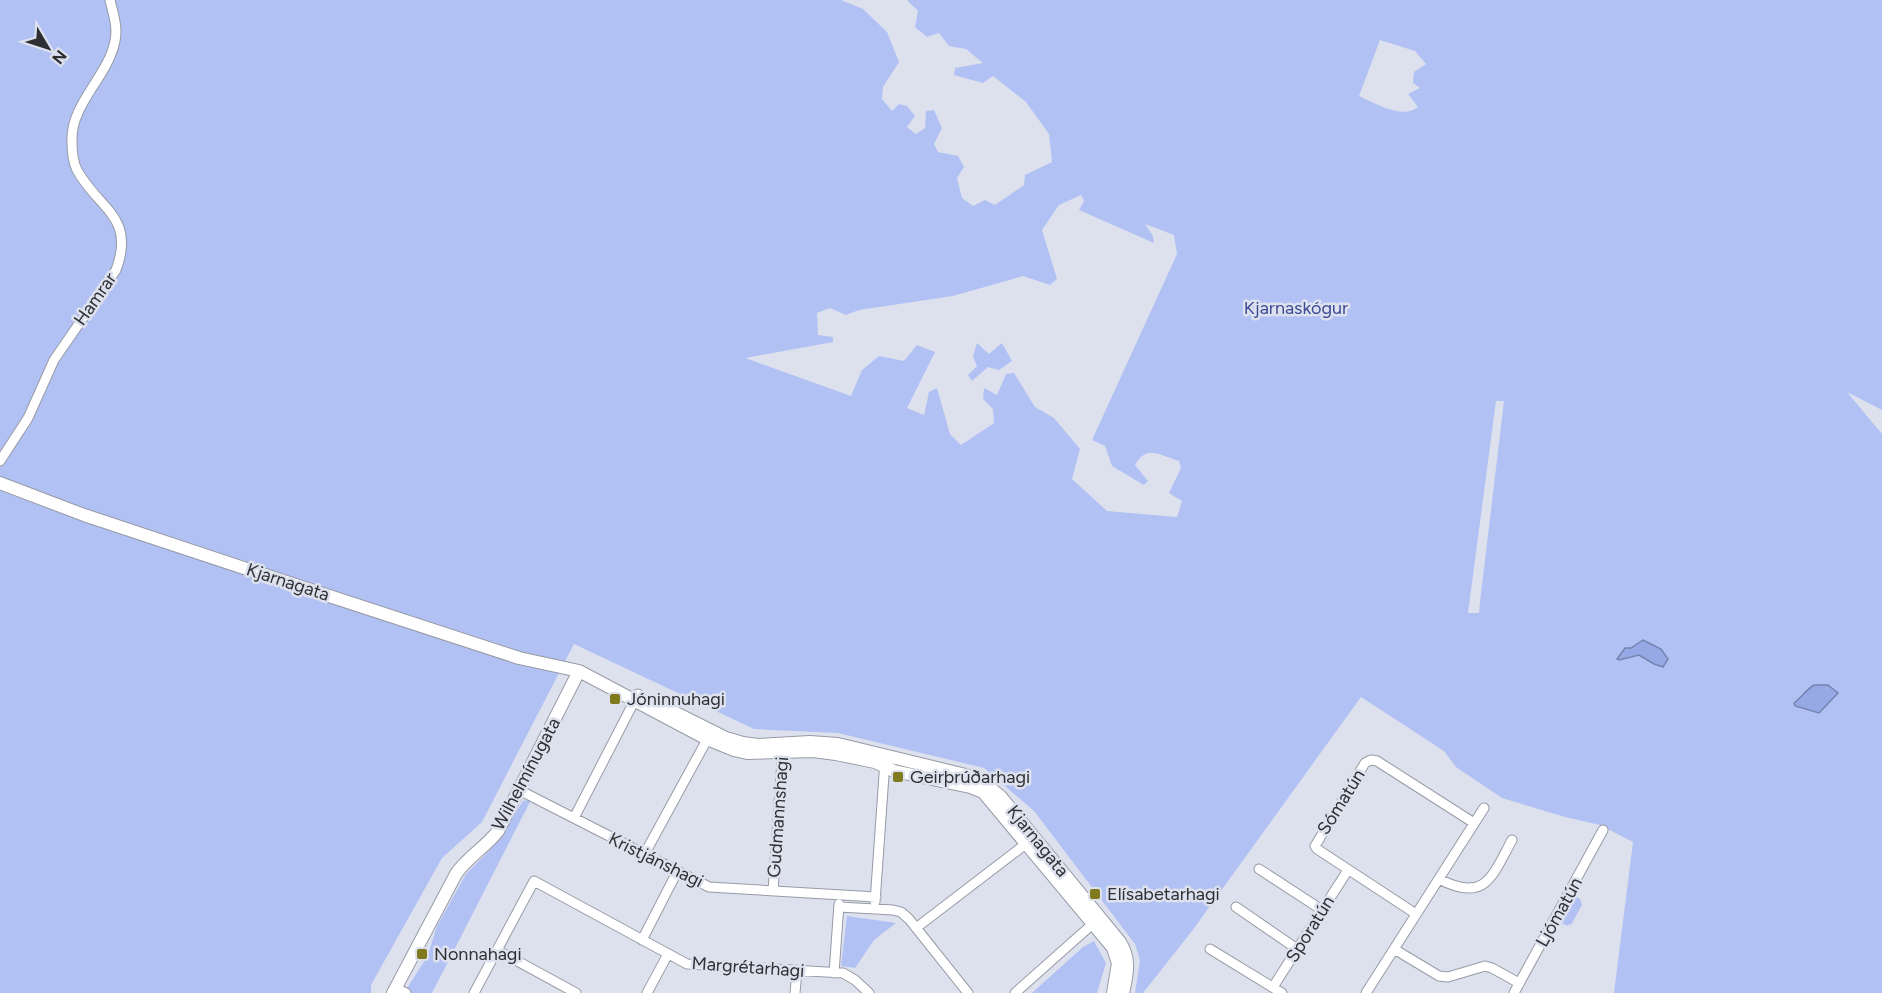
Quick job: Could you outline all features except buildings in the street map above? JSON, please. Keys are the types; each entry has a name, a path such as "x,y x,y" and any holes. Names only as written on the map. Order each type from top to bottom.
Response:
{"street":[{"name":"Hamrar","path":"0,461 28,418 54,360 116,270 121,257 121,233 117,222 76,168 71,140 79,112 115,43 116,30 110,0"},
{"name":"Kjarnagata","path":"0,483 107,523 442,633 519,658 579,671 636,697 734,750 747,753 783,748 825,752 875,762 885,761 894,771 970,787 983,792 1030,840 1096,920 1120,942 1126,952 1128,969 1123,993"},
{"name":"Wilhelmínugata","path":"398,991 456,874 493,838 579,671"},
{"path":"574,818 636,697"},
{"path":"644,855 710,735"},
{"name":"Gudmannshagi","path":"773,891 783,748"},
{"name":"Sómatún","path":"1416,914 1315,846 1365,763 1371,760 1377,761 1474,823"},
{"path":"875,909 885,761"},
{"name":"Kristjánshagi","path":"519,790 709,887 876,897"},
{"path":"1366,993 1484,808"},
{"name":"Ljómatún","path":"1514,993 1604,830"},
{"path":"916,928 1030,840"},
{"path":"1438,879 1458,889 1482,885 1492,876 1512,840"},
{"path":"1260,869 1322,910"},
{"name":"Sporatún","path":"1210,949 1277,990 1298,949 1348,870"},
{"path":"642,940 677,872"},
{"name":"Margrétarhagi","path":"497,950 534,881 687,964 843,973 869,993"},
{"path":"834,973 840,895"},
{"path":"839,907 901,912 968,993"},
{"path":"1236,907 1298,949"},
{"name":"Kjarnagata","path":"1096,920 1117,956 1118,969 1113,993"},
{"path":"1015,993 1096,920"},
{"path":"1394,949 1439,976 1448,977 1485,966 1519,983"},
{"path":"474,993 497,950 576,993"},
{"path":"647,993 668,954"},
{"path":"795,993 797,971"}],"green space":[{"name":"Kjarnaskógur","path":"0,0 841,0 863,9 887,32 899,62 883,87 882,99 892,111 899,104 907,106 915,116 907,127 916,134 925,128 926,111 934,110 942,128 934,144 938,152 958,156 964,167 957,178 962,198 973,206 985,200 995,205 1024,185 1025,175 1052,162 1049,134 1026,102 993,76 983,83 954,75 955,68 983,63 966,49 949,46 939,33 927,37 915,27 918,11 907,0 1882,0 1882,410 1847,392 1882,434 1882,993 1614,993 1633,842 1600,825 1502,798 1456,767 1444,751 1361,697 1192,931 1143,993 1135,993 1140,960 1135,944 1034,811 984,768 838,733 754,729 574,644 482,822 442,858 371,985 371,993 0,993","holes":["1380,40 1415,51 1426,64 1414,72 1413,83 1420,88 1408,94 1418,107 1412,111 1388,109 1359,96","1081,195 1084,201 1079,210 1154,243 1153,236 1145,224 1174,235 1177,254 1092,440 1105,446 1112,466 1144,485 1148,481 1135,465 1144,455 1154,453 1179,461 1181,468 1169,493 1182,501 1177,517 1107,511 1072,479 1080,449 1054,418 1035,407 1014,373 1006,374 997,395 984,388 983,399 993,409 994,423 961,445 950,434 937,388 929,392 924,415 907,408 935,352 917,345 904,361 879,356 862,370 851,396 745,358 833,342 833,337 818,335 817,313 830,308 846,315 859,310 953,296 1023,276 1050,285 1057,279 1042,230 1059,205","1496,401 1504,401 1479,613 1468,613"]},
{"path":"977,343 989,354 1002,343 1012,361 999,370 988,367 972,381 968,375 977,366 973,357"},
{"path":"531,800 432,993 404,993 428,955 437,926 466,874 489,851 523,801"},
{"path":"1575,896 1580,899 1582,905 1571,925 1568,926 1561,923"},
{"path":"847,916 896,923 874,940 855,968 841,966"},
{"path":"1094,941 1106,963 1097,993 1032,993 1083,947"}],"shaded area":[{"path":"1643,640 1661,649 1668,659 1663,667 1639,655 1617,659 1625,648 1631,648"},
{"path":"1814,685 1828,685 1838,693 1819,713 1795,706 1794,703"}],"place":[{"name":"Jóninnuhagi","path":"615,699"},
{"name":"Geirþrúðarhagi","path":"898,777"},
{"name":"Elísabetarhagi","path":"1095,894"},
{"name":"Nonnahagi","path":"422,954"}]}
